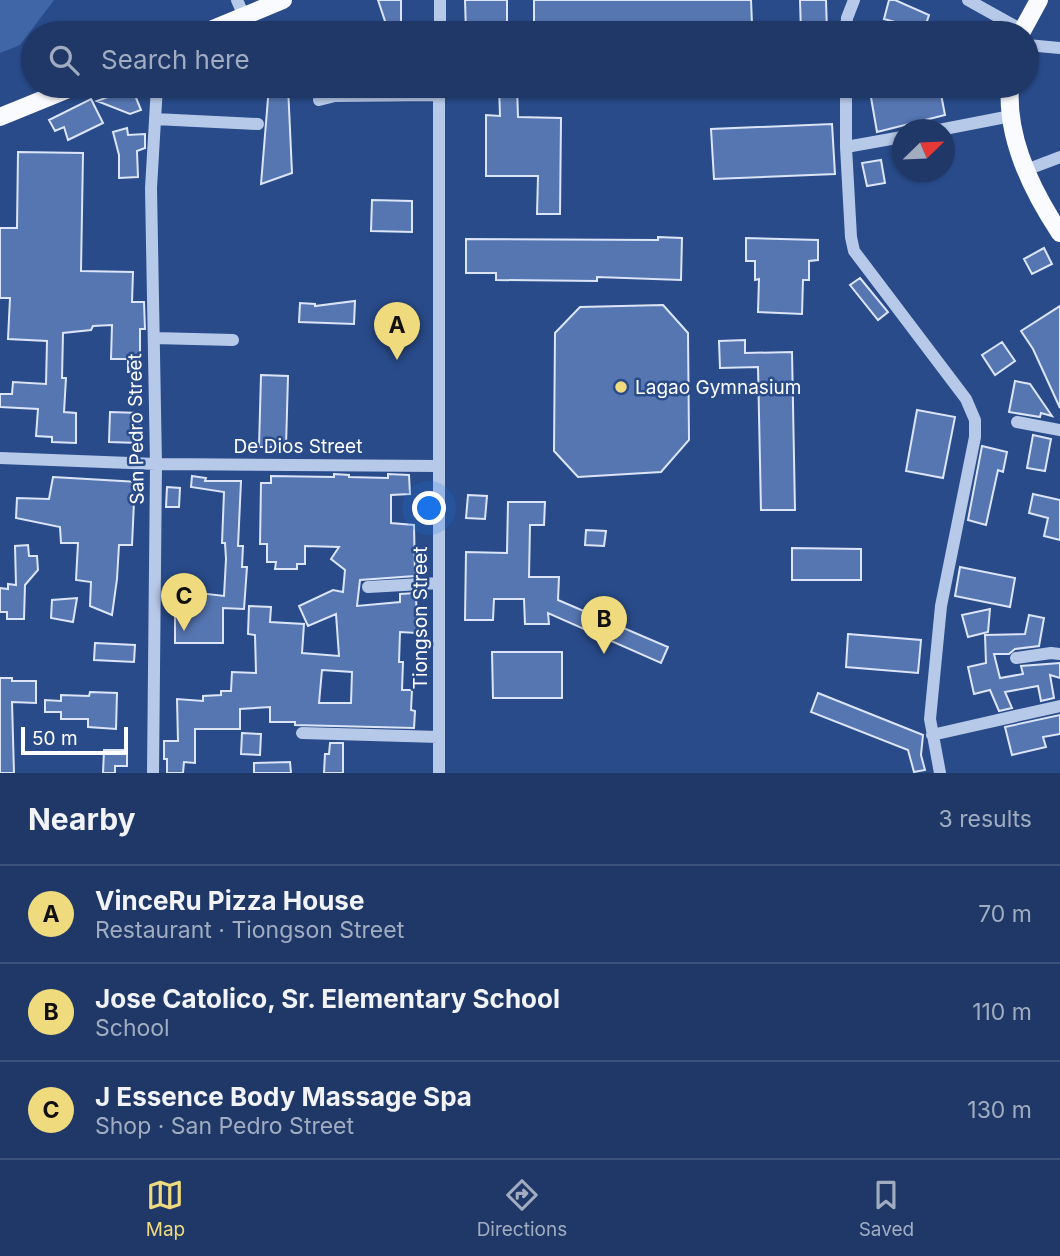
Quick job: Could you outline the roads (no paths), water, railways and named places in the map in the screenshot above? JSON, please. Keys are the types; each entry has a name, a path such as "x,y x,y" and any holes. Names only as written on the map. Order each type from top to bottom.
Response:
{"main road":[{"path":"221,21 241,8 283,0"},
{"path":"1030,21 1039,0"},
{"path":"0,117 47,98"},
{"path":"1010,98 1011,116 1026,170 1043,207 1060,233"}],"street":[{"path":"440,0 440,21"},
{"path":"848,21 854,0"},
{"path":"968,0 1000,21"},
{"path":"1039,41 1060,48"},
{"name":"San Pedro Street","path":"153,773 156,464 151,188 156,98"},
{"path":"319,100 327,98"},
{"name":"Tiongson Street","path":"439,98 439,773"},
{"path":"846,98 846,147 854,251 966,399 975,420 975,437 941,606 930,719 940,773"},
{"path":"955,127 1011,116"},
{"path":"155,120 258,124"},
{"path":"846,147 892,138"},
{"path":"1026,170 1060,157"},
{"path":"154,338 233,340"},
{"path":"1017,422 1060,430"},
{"name":"De Dios Street","path":"0,458 156,464 439,466"},
{"path":"368,587 439,583"},
{"path":"1016,658 1060,654"},
{"path":"932,734 1060,706"},
{"path":"302,733 439,737"}],"place":[{"name":"VinceRu Pizza House","path":"397,360"},
{"name":"Lagao Gymnasium","path":"621,387"},
{"name":"J Essence Body Massage Spa","path":"184,631"},
{"name":"Jose Catolico, Sr. Elementary School","path":"604,654"}]}
